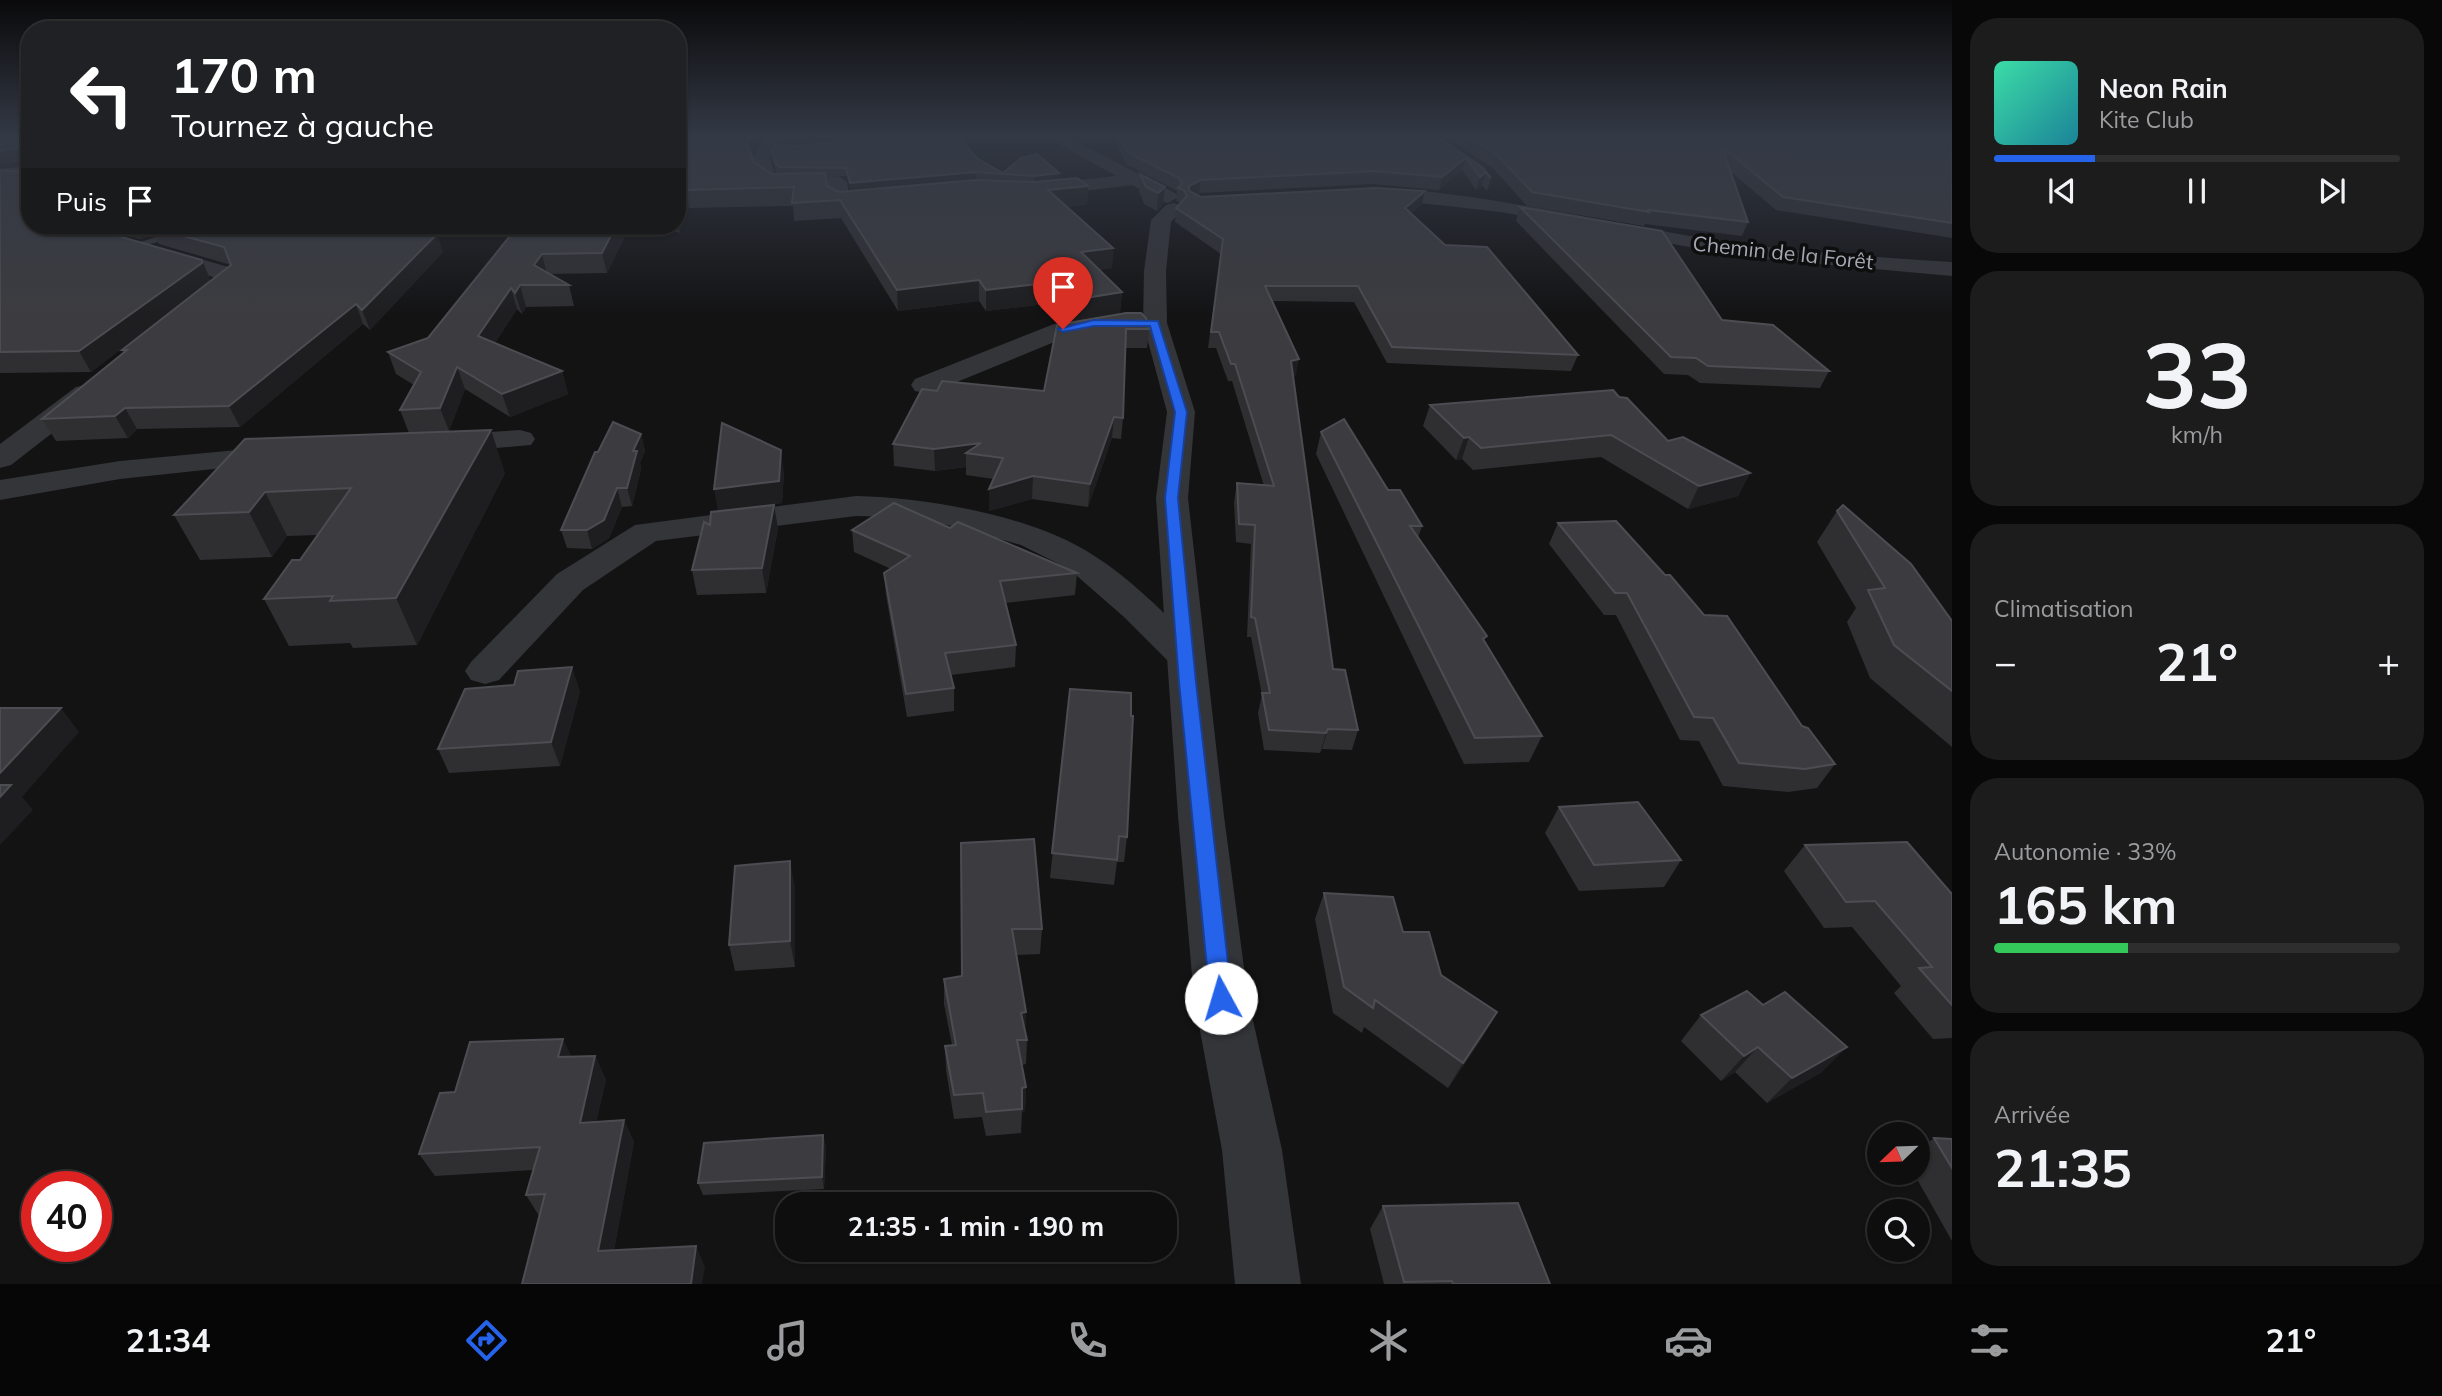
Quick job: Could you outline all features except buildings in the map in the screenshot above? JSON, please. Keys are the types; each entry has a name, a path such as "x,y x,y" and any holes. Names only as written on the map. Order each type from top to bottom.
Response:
{"street":[{"path":"839,196 840,202 894,197"},
{"path":"1166,196 1180,203 1161,220 1155,271 1155,323 1181,412 1172,498 1185,655 1221,998 1252,1150 1269,1284"},
{"name":"Chemin de la Forêt","path":"1418,196 1715,247 1952,269"},
{"path":"1505,196 1518,211"},
{"path":"95,235 224,273 225,285 176,324"},
{"path":"925,384 1063,329 1094,323 1155,323"},
{"path":"0,459 104,379"},
{"path":"409,446 520,439"},
{"path":"0,490 120,470 306,453"},
{"path":"485,671 570,582 647,532 856,506 896,507 963,518 1033,538 1081,562 1137,608 1185,655"}],"lane":[{"path":"134,246 171,235"}],"route":[{"path":"1063,329 1094,323 1155,323 1177,393 1181,412 1172,498 1187,682 1221,998"}]}
